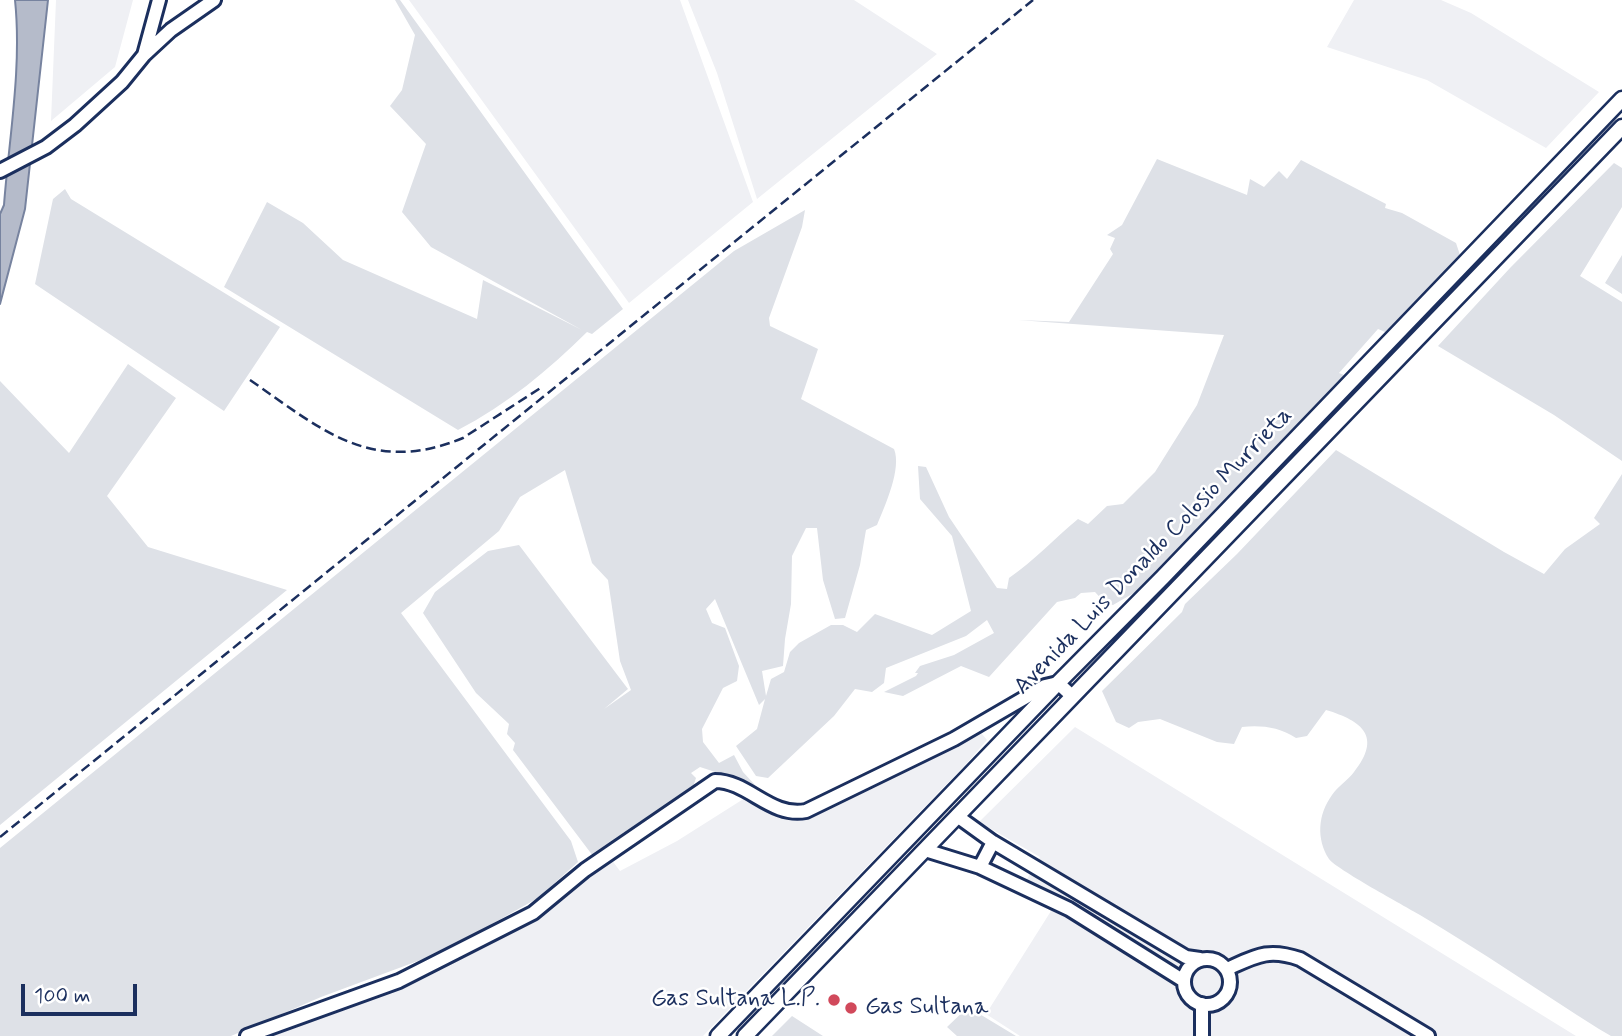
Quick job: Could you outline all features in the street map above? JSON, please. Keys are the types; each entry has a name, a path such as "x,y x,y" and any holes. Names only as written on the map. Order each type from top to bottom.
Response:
{"main road":[{"name":"Avenida Luis Donaldo Colosio Murrieta","path":"718,1036 1622,99"},
{"name":"Avenida Luis Donaldo Colosio Murrieta","path":"745,1036 1622,127"}],"street":[{"path":"144,55 159,0"},
{"path":"0,171 46,147 103,100 171,30 214,0"},
{"path":"247,1036 399,981 533,914 585,870 711,783 725,782 787,812 806,811 954,739 1045,686 1058,682 1072,696"},
{"path":"957,816 993,842 1186,957 1215,960 1227,969 1230,976 1228,992 1217,1003 1202,1004 1189,996 1184,982 1188,968 1200,959"},
{"path":"980,867 993,842"},
{"path":"925,850 980,867 1069,909 1184,982"},
{"path":"1227,969 1261,953 1287,954 1300,959 1429,1036"},
{"path":"1202,1004 1202,1036"}],"shaded area":[{"path":"56,0 133,0 115,67 51,121"},
{"path":"395,0 400,0 623,309 592,334 587,332 558,360 510,398 458,430 224,287 267,202 303,223 343,260 477,319 483,280 582,330 431,247 402,212 426,144 390,106 402,90 415,35"},
{"path":"409,0 680,0 753,202 629,303"},
{"path":"688,0 854,0 937,54 757,199 717,73"},
{"path":"1354,0 1441,0 1471,13 1599,92 1546,148 1427,80 1327,47"},
{"path":"1157,159 1247,195 1250,179 1264,187 1279,171 1287,179 1301,160 1386,204 1385,208 1402,213 1456,243 1460,255 1385,332 1378,329 1339,373 1344,375 1344,379 1139,590 1113,605 1105,603 1095,592 1081,593 1075,598 1057,602 989,677 961,666 903,696 884,692 916,676 920,666 954,655 994,633 987,620 966,636 886,668 884,683 872,692 855,689 834,716 768,778 756,776 736,746 757,729 765,699 759,705 715,599 706,609 712,623 725,628 739,666 737,681 723,688 702,729 703,742 719,763 734,755 743,772 755,785 700,767 691,773 696,778 692,790 593,856 513,750 515,743 507,734 509,724 476,693 423,613 435,592 488,551 519,545 628,689 604,709 631,690 620,661 608,580 592,563 565,470 520,497 499,531 401,613 571,841 578,862 538,898 442,952 321,997 231,1036 0,1036 0,848 734,251 805,210 802,227 769,318 770,326 818,349 801,399 894,449 896,466 877,525 866,530 860,565 845,618 835,619 823,580 817,528 806,528 792,556 791,604 783,666 762,671 766,696 771,679 784,672 790,652 799,643 831,625 843,625 857,632 875,614 932,635 971,611 952,536 920,499 918,466 926,467 949,517 997,588 1007,589 1009,578 1078,519 1088,524 1107,506 1123,504 1155,472 1197,405 1224,335 1018,320 1069,322 1113,254 1110,249 1115,238 1107,235 1122,225"},
{"path":"1614,163 1622,168 1622,207 1580,276 1622,302 1622,461 1554,415 1438,346 1510,268"},
{"path":"65,189 71,199 280,327 224,411 35,284 53,199"},
{"path":"1622,255 1622,294 1605,283"},
{"path":"128,364 176,398 107,496 148,547 287,590 0,825 0,381 69,453"},
{"path":"1336,450 1544,574 1565,549 1600,524 1594,518 1622,474 1622,1036 1611,1036 1599,1029 1420,915 1344,871 1329,859 1322,843 1321,818 1327,802 1354,772 1367,749 1364,732 1350,719 1326,710 1307,736 1296,738 1270,728 1242,727 1234,744 1217,742 1160,719 1138,722 1129,728 1116,722 1102,691 1182,612 1185,604 1237,554"},
{"path":"1075,727 1576,1036 1020,1036 986,1014 1051,911 1020,891 1040,857 979,822"},
{"path":"978,729 987,740 967,763 703,1036 267,1036 448,962 545,912 565,890 611,859 620,871 677,841 745,798 777,817 805,817"},
{"path":"968,1007 1016,1036 957,1036 947,1027"},
{"path":"792,1016 823,1036 772,1036"}],"water":[{"path":"15,0 48,0 25,209 0,304 0,214 4,205 16,77"}],"railway":[{"path":"0,837 1033,0"},
{"path":"250,380 300,415 349,442 374,449 401,452 430,448 463,438 542,387"}],"place":[{"name":"Gas Sultana L.P.","path":"834,1000"},
{"name":"Gas Sultana","path":"851,1008"}]}
